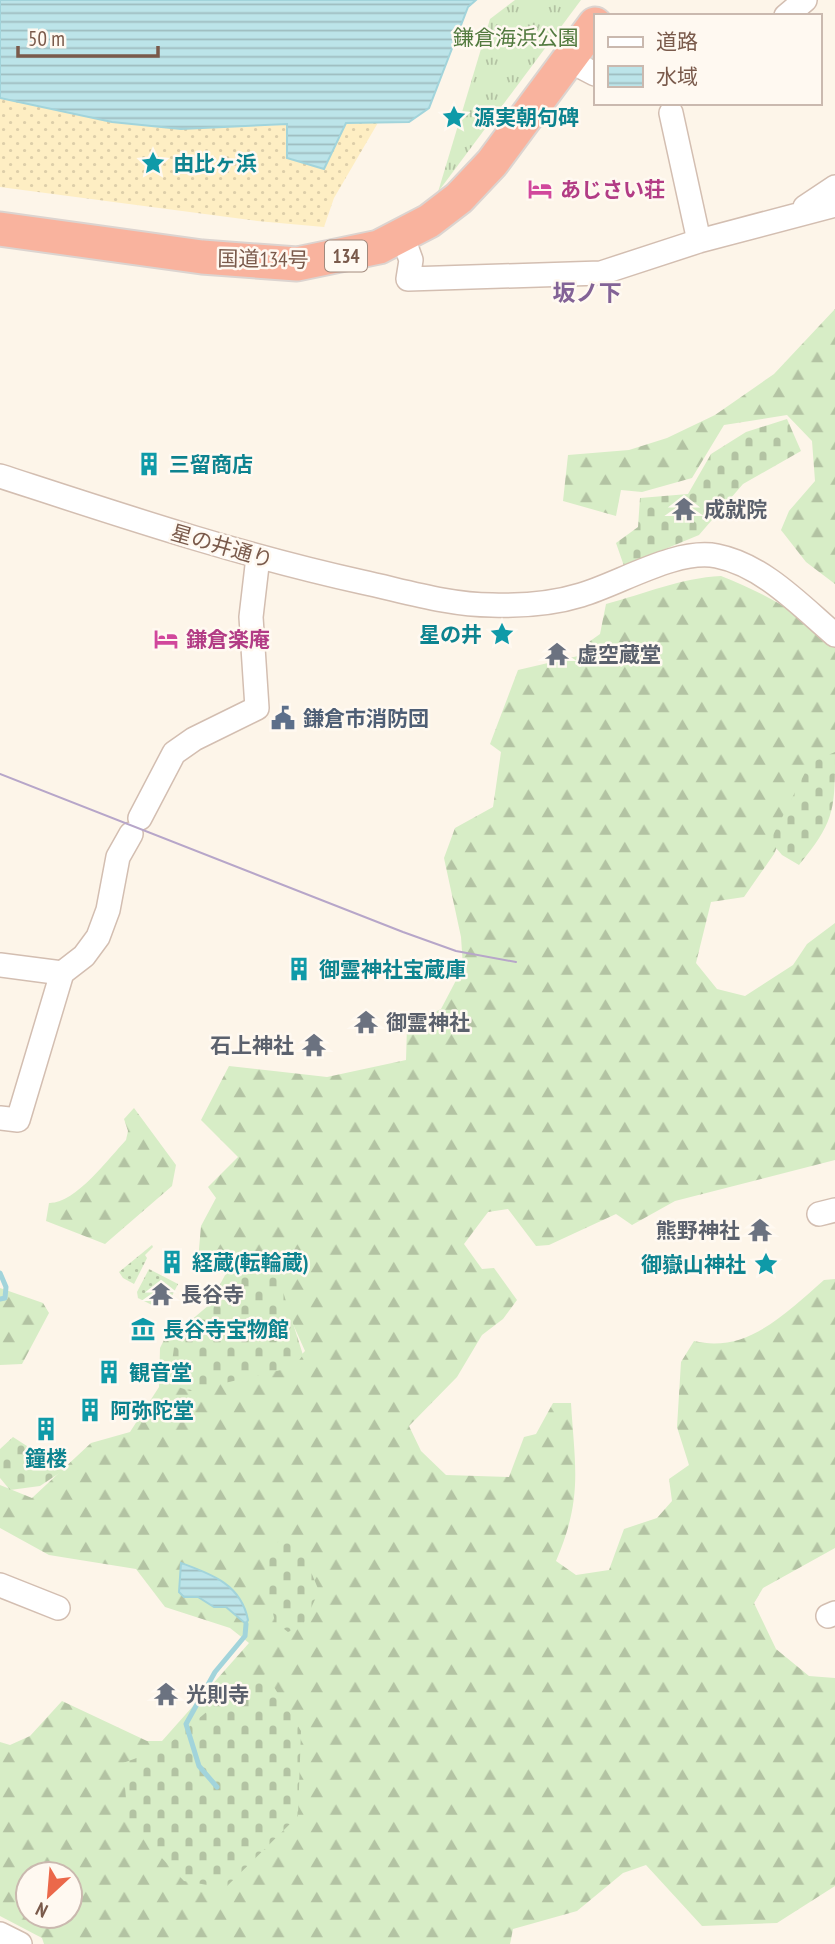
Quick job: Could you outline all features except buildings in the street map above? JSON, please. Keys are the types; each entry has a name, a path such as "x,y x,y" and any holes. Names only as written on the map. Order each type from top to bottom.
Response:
{"highway":[{"name":"国道134号","path":"0,229 202,257 297,264 346,256 379,247 429,221 449,206 492,163 582,67 594,27"}],"street":[{"path":"788,14 805,0"},
{"path":"668,106 699,241"},
{"path":"794,214 835,187"},
{"path":"402,235 411,260 408,279 601,273 699,241 835,205"},
{"name":"星の井通り","path":"0,476 258,557 488,606 533,605 579,596 669,561 714,555 741,562 788,595 835,635"},
{"path":"0,1118 18,1121 62,973 84,956 98,937 108,910 118,857 174,753 194,739 257,708 251,617 258,557"},
{"path":"0,965 62,973"},
{"path":"0,1585 58,1608"},
{"path":"0,1934 20,1944"}],"green space":[{"name":"鎌倉海浜公園","path":"515,0 581,0 438,192 490,19"},
{"path":"835,309 835,584 806,562 781,530 789,511 815,481 812,441 787,415 724,425 692,478 642,492 621,490 616,516 563,501 568,455 629,450 667,438 715,415 774,374"},
{"path":"787,419 801,451 743,484 699,535 624,566 616,543 638,527 640,498 688,494 711,454 746,432"},
{"path":"721,576 767,597 809,623 835,645 835,774 803,788 774,854 744,897 711,902 696,963 717,989 745,996 793,965 807,944 835,923 835,1160 675,1201 632,1225 616,1214 549,1245 536,1246 508,1209 488,1212 464,1244 482,1269 494,1268 517,1300 503,1319 482,1335 457,1377 409,1426 421,1451 446,1475 509,1477 524,1437 536,1434 553,1403 571,1403 574,1500 565,1539 556,1561 576,1575 609,1570 624,1529 657,1518 672,1501 669,1479 689,1465 677,1427 681,1362 694,1341 731,1342 748,1336 780,1317 824,1280 835,1279 835,1548 763,1588 754,1603 776,1649 809,1676 835,1678 835,1886 777,1923 702,1926 646,1865 623,1873 577,1911 513,1929 510,1944 44,1944 42,1938 27,1930 84,1930 84,1860 14,1860 14,1923 0,1916 0,1742 10,1745 30,1736 62,1701 147,1741 162,1741 249,1643 230,1628 165,1607 136,1569 49,1555 0,1528 0,1485 32,1498 91,1443 130,1432 159,1387 160,1348 171,1326 185,1341 292,1364 305,1351 276,1286 236,1273 197,1272 201,1226 216,1198 208,1187 238,1157 201,1120 229,1066 327,1077 406,1060 407,1026 441,1009 463,967 461,937 444,858 455,828 493,807 501,752 490,744 518,670 578,656 586,644 600,634 606,604 677,583"},
{"path":"835,752 830,814 820,837 799,865 782,855 770,841 810,763"},
{"path":"134,1108 176,1165 172,1186 105,1244 46,1221 49,1203 70,1196 80,1188 126,1140 128,1131 124,1119"},
{"path":"152,1245 145,1255 147,1258 134,1284 123,1278 119,1272"},
{"path":"231,1264 279,1279 303,1355 294,1367 190,1391 169,1384 176,1333 209,1305"},
{"path":"149,1269 178,1284 169,1302 159,1297 154,1306 138,1298 137,1292"},
{"path":"0,1288 43,1303 49,1313 22,1364 0,1365"},
{"path":"13,1437 64,1470 40,1486 10,1490 0,1478 0,1449"},
{"path":"296,1536 319,1591 303,1625 288,1632 275,1622 266,1582 263,1547"},
{"path":"266,1674 301,1731 298,1816 225,1888 184,1881 128,1823 123,1763 164,1748 236,1687"}],"sand":[{"name":"由比ヶ浜","path":"0,98 112,122 181,129 379,121 334,198 324,227 257,221 0,187"}],"water":[{"path":"0,0 476,0 468,7 429,108 409,122 346,123 324,169 287,158 287,124 181,129 112,122 0,98"},
{"path":"181,1563 214,1576 232,1589 244,1608 248,1620 246,1624 226,1607 214,1607 198,1597 184,1597 179,1592"}],"waterway":[{"path":"0,1273 6,1287 5,1298 0,1299"},
{"path":"217,1787 199,1766 186,1724 215,1672 245,1636 246,1624"}],"tram line":[{"path":"0,774 403,932 456,951 516,962"}],"place":[{"name":"源実朝句碑","path":"454,117"},
{"name":"由比ヶ浜","path":"153,163"},
{"name":"あじさい荘","path":"540,189"},
{"name":"三留商店","path":"149,464"},
{"name":"成就院","path":"684,509"},
{"name":"星の井","path":"502,634"},
{"name":"鎌倉楽庵","path":"166,639"},
{"name":"虚空蔵堂","path":"557,654"},
{"name":"鎌倉市消防団","path":"283,718"},
{"name":"御霊神社宝蔵庫","path":"299,969"},
{"name":"御霊神社","path":"366,1022"},
{"name":"石上神社","path":"314,1045"},
{"name":"熊野神社","path":"760,1230"},
{"name":"経蔵(転輪蔵)","path":"172,1262"},
{"name":"御嶽山神社","path":"766,1264"},
{"name":"長谷寺","path":"161,1294"},
{"name":"長谷寺宝物館","path":"143,1329"},
{"name":"観音堂","path":"109,1372"},
{"name":"阿弥陀堂","path":"90,1410"},
{"name":"鐘楼","path":"46,1429"},
{"name":"光則寺","path":"166,1694"}],"district":[{"name":"坂ノ下","path":"587,292"}]}
